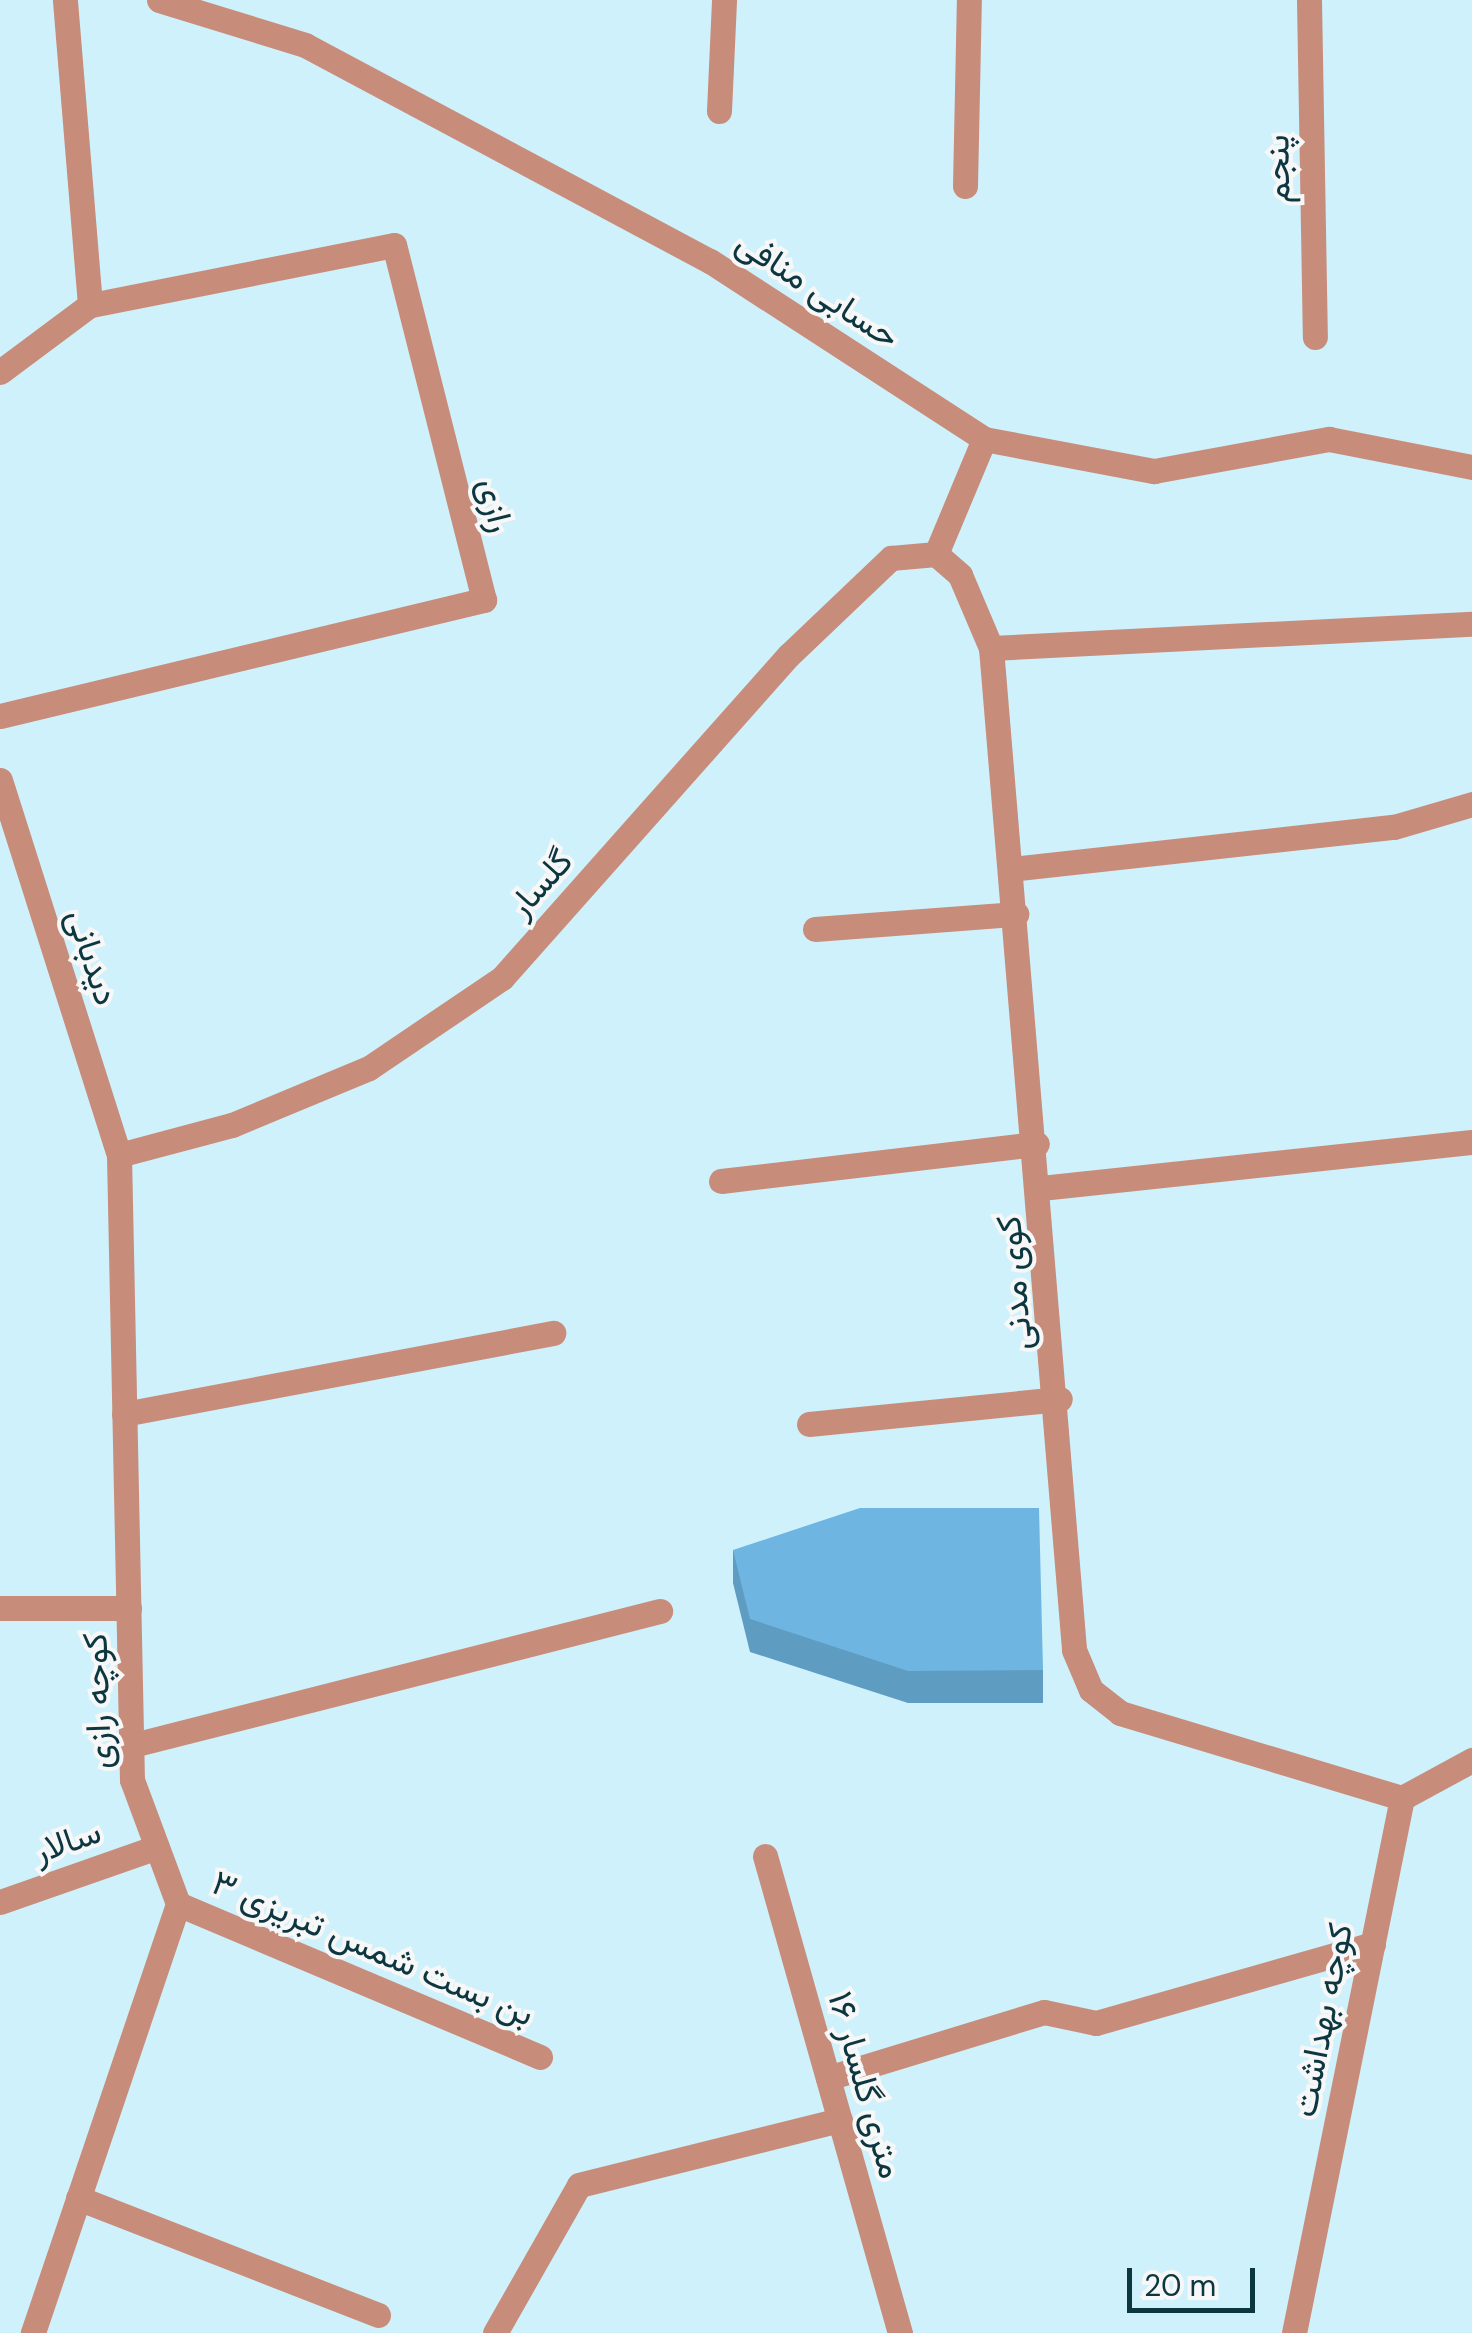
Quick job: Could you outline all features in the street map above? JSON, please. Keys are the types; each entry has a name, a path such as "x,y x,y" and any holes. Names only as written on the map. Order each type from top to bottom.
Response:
{"street":[{"path":"0,372 90,305 65,0"},
{"name":"حسابی منافی","path":"159,0 305,45 710,260 984,439 1154,472 1329,439 1472,467"},
{"path":"719,111 724,0"},
{"path":"966,186 969,0"},
{"name":"پنجم","path":"1309,0 1314,337"},
{"name":"رازی","path":"0,716 484,600 394,245 90,305"},
{"path":"936,554 984,439"},
{"name":"کوی مدنی","path":"936,554 960,574 991,648 1060,1399 1074,1650 1091,1690 1120,1713 1402,1798"},
{"name":"گلسار","path":"118,1155 232,1125 369,1068 502,978 789,655 890,558 936,554"},
{"path":"991,648 1472,624"},
{"name":"دیدبانی","path":"0,780 9,838 118,1155"},
{"path":"1011,869 1394,827 1472,804"},
{"path":"815,929 1016,914"},
{"path":"1040,1188 1472,1142"},
{"path":"721,1181 1037,1144"},
{"name":"کوچه رازی","path":"118,1155 132,1780 178,1904"},
{"path":"124,1414 553,1333"},
{"path":"809,1424 1060,1399"},
{"path":"0,1608 129,1608"},
{"path":"132,1745 660,1611"},
{"path":"1402,1798 1472,1760"},
{"name":"کوچه بهداشت","path":"1294,2333 1402,1798"},
{"name":"سالار","path":"0,1902 157,1847"},
{"name":"۱۶ متری گلسار","path":"766,1856 900,2333"},
{"path":"33,2333 178,1904"},
{"name":"بن بست شمس تبریزی ۳","path":"178,1904 540,2057"},
{"path":"828,2078 1044,2012 1096,2023 1372,1944"},
{"path":"495,2333 579,2185 840,2120"},
{"path":"78,2198 378,2314"}],"building":[{"path":"860,1508 1039,1508 1043,1670 908,1671 750,1619 733,1550"}]}
